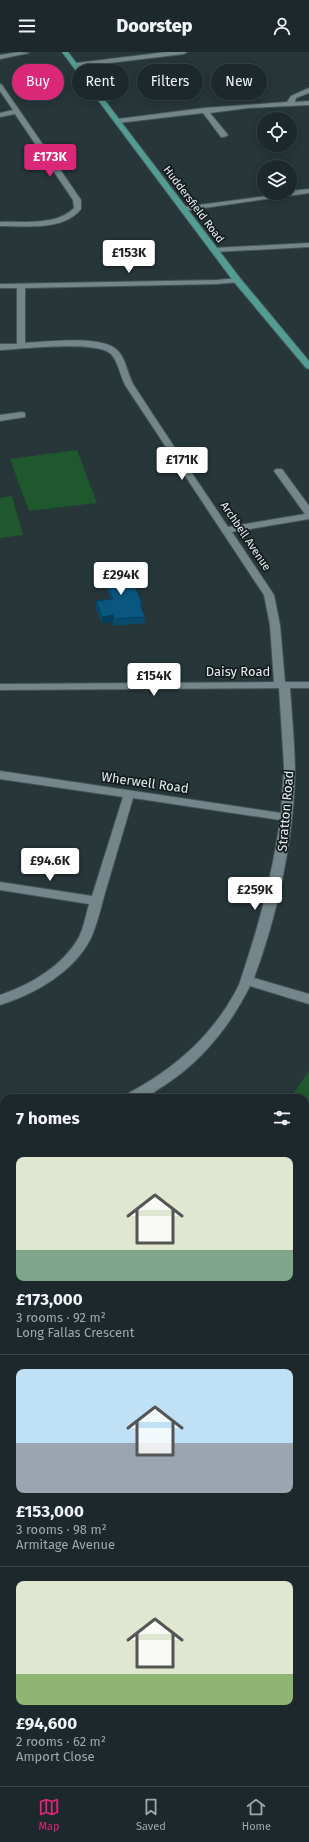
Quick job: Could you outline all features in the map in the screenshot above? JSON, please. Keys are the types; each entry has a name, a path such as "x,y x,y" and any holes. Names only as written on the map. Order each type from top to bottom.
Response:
{"main road":[{"name":"Huddersfield Road","path":"65,52 75,64"},
{"name":"Huddersfield Road","path":"102,100 214,250 309,366"}],"street":[{"path":"84,64 184,52"},
{"path":"0,57 26,53"},
{"path":"0,86 77,200 78,207 71,215 56,221 0,224"},
{"path":"290,104 293,97 309,90"},
{"path":"118,121 204,110 309,103"},
{"path":"204,110 224,135"},
{"path":"0,116 18,111"},
{"path":"183,209 309,191"},
{"path":"214,250 309,245"},
{"path":"0,286 217,282 238,280"},
{"path":"0,347 21,346 21,286"},
{"name":"Archbell Avenue","path":"21,346 99,345 111,350 116,356 129,385 261,581 272,602 282,685"},
{"path":"0,418 22,415"},
{"path":"227,530 309,515 279,471"},
{"name":"Stratton Road","path":"139,1094 169,1076 196,1054 226,1017 246,980 263,928 280,861 286,817 289,777 282,685"},
{"name":"Daisy Road","path":"0,687 309,685"},
{"name":"Wherwell Road","path":"0,775 286,817"},
{"path":"0,1000 35,986 59,969 77,950 85,937 97,901 129,794"},
{"path":"0,886 97,901"},
{"path":"246,980 309,999"}],"green space":[{"path":"77,450 97,503 29,511 10,459"},
{"path":"12,496 23,535 0,538 0,498"},
{"path":"309,1071 309,1094 293,1094"}],"building":[{"path":"127,567 142,603 140,604 145,617 114,619 113,615 102,617 96,601 113,599 102,571"}]}
